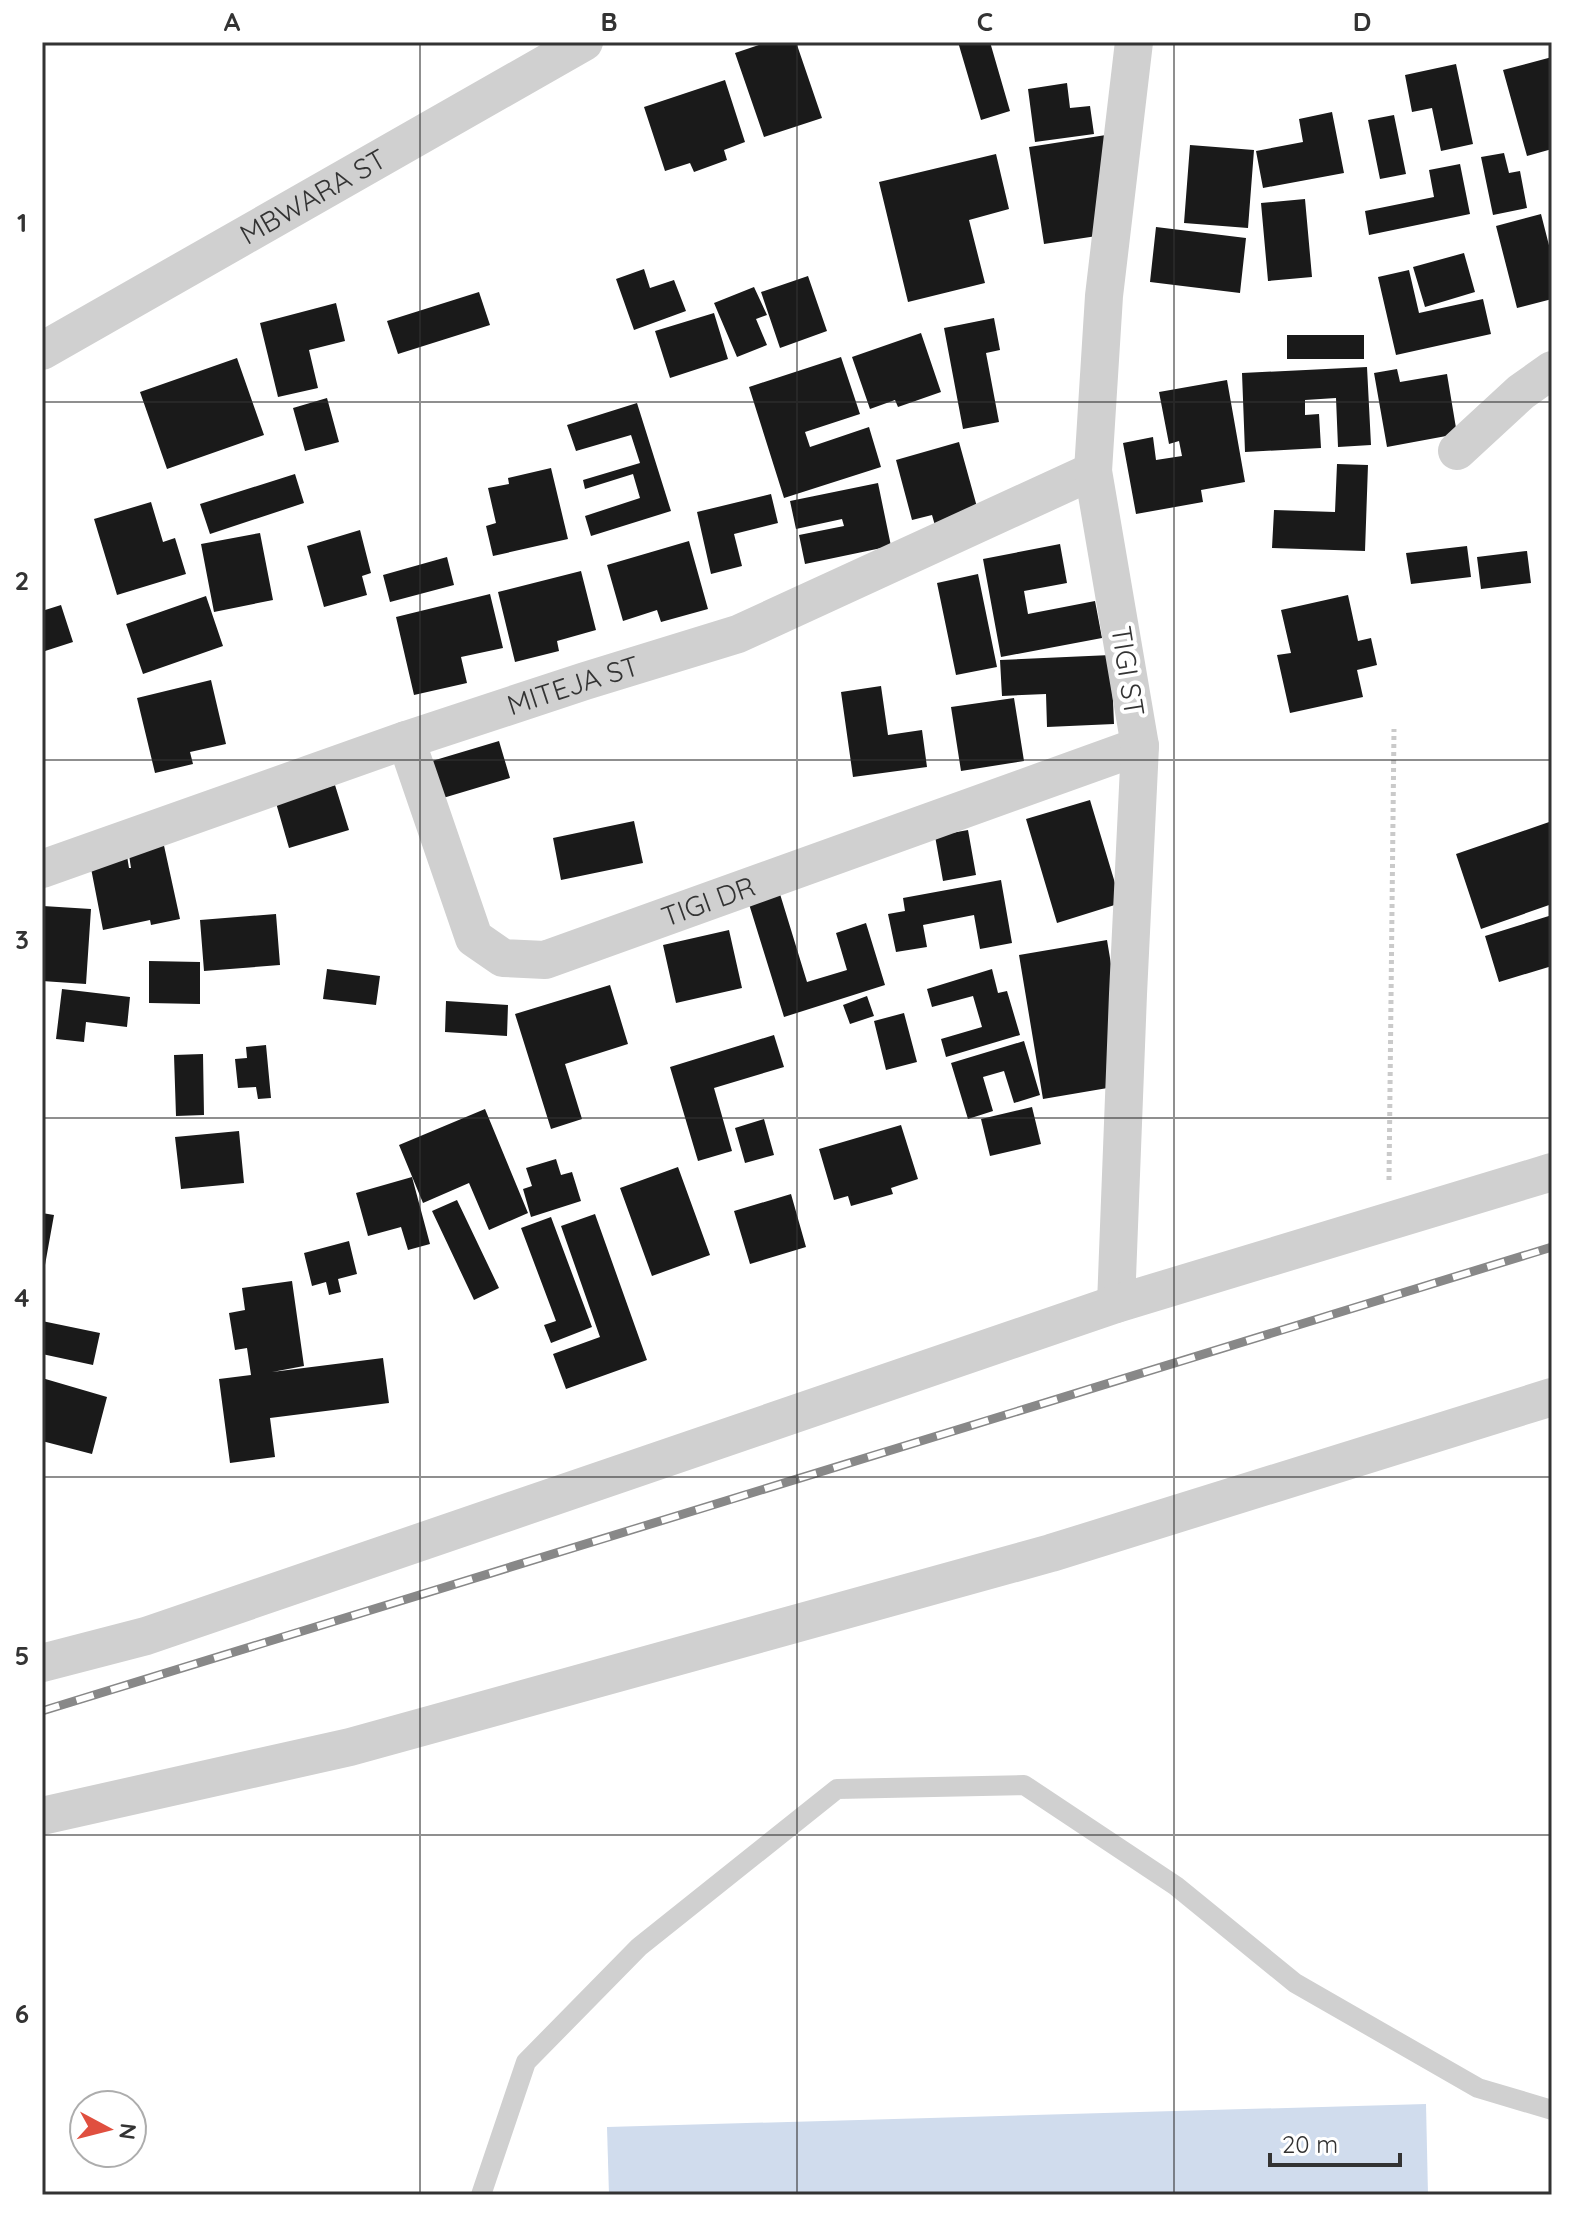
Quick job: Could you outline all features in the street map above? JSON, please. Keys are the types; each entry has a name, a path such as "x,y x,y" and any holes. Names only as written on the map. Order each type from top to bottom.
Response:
{"street":[{"name":"MBWARA ST","path":"42,351 584,42"},
{"name":"TIGI ST","path":"1116,1304 1140,746 1093,471 1104,296 1134,42"},
{"path":"1457,451 1521,392 1552,370"},
{"name":"MITEJA ST","path":"42,869 406,740 738,634 1093,471"},
{"name":"TIGI DR","path":"406,740 474,938 503,958 545,960 1140,746"},
{"path":"42,1663 161,1631 1116,1304 1552,1172"},
{"path":"42,1816 350,1747 1005,1566 1552,1397"}],"lane":[{"path":"481,2195 526,2062 639,1947 837,1789 1024,1785 1176,1886 1295,1983 1478,2088 1552,2110"}],"path":[{"path":"1389,1221 1394,729"}],"water":[{"path":"1426,2104 1428,2195 609,2195 607,2127"}],"building":[{"path":"768,42 796,42 822,118 764,137 735,53"},
{"path":"958,42 990,42 1010,111 981,120"},
{"path":"1552,57 1552,149 1527,156 1503,70"},
{"path":"1456,64 1473,144 1441,151 1432,108 1412,112 1405,75"},
{"path":"725,80 745,142 724,150 727,160 694,172 690,163 665,171 644,107"},
{"path":"1067,83 1070,108 1090,106 1094,134 1035,142 1028,89"},
{"path":"1332,112 1344,173 1263,188 1256,151 1303,142 1299,119"},
{"path":"1394,115 1406,174 1380,179 1368,120"},
{"path":"1106,135 1110,234 1044,244 1029,147"},
{"path":"1190,145 1254,150 1248,228 1184,223"},
{"path":"1504,153 1509,173 1520,171 1527,208 1493,215 1481,157"},
{"path":"996,154 1009,209 969,220 985,283 908,302 879,182"},
{"path":"1460,164 1470,214 1369,235 1365,211 1434,197 1429,170"},
{"path":"1305,199 1312,277 1268,281 1261,203"},
{"path":"1541,214 1552,257 1552,299 1517,308 1496,226"},
{"path":"1156,227 1246,238 1240,293 1150,282"},
{"path":"1464,253 1475,292 1425,307 1413,267"},
{"path":"644,269 650,288 674,280 686,311 634,330 616,279"},
{"path":"1409,270 1419,313 1483,299 1491,334 1396,355 1378,277"},
{"path":"808,276 827,331 780,348 761,292"},
{"path":"754,287 767,315 756,319 767,345 737,357 714,303"},
{"path":"479,292 490,325 398,354 387,321"},
{"path":"336,303 345,341 309,350 318,388 278,397 260,323"},
{"path":"714,313 728,359 670,378 655,331"},
{"path":"994,318 1000,350 986,353 999,422 963,429 944,328"},
{"path":"921,333 941,392 898,407 895,400 870,409 852,357"},
{"path":"1287,335 1364,335 1364,359 1287,359"},
{"path":"841,357 860,414 805,432 810,447 869,427 881,467 784,498 749,387"},
{"path":"237,358 264,435 167,469 140,392"},
{"path":"1367,367 1371,445 1338,447 1336,398 1305,400 1305,415 1319,414 1321,448 1245,452 1242,373"},
{"path":"1397,369 1400,382 1447,374 1457,434 1387,447 1374,373"},
{"path":"1227,380 1245,482 1201,490 1203,502 1136,514 1123,443 1153,437 1156,460 1182,456 1179,441 1169,444 1159,392"},
{"path":"327,398 339,442 305,451 293,408"},
{"path":"637,403 671,511 591,536 585,516 640,498 633,474 585,489 583,480 640,463 631,435 576,451 567,425"},
{"path":"959,442 977,507 938,536 932,515 912,520 896,460"},
{"path":"1337,464 1368,465 1365,551 1272,548 1274,510 1335,512"},
{"path":"551,468 568,539 493,556 486,526 496,523 488,488 509,484 508,478"},
{"path":"295,474 304,503 210,534 200,504"},
{"path":"878,483 891,546 805,564 799,535 844,526 842,519 796,529 790,501"},
{"path":"771,494 778,523 734,534 742,566 711,574 697,512"},
{"path":"151,502 163,542 175,538 186,574 117,595 94,519"},
{"path":"360,530 371,573 362,576 367,595 324,607 307,546"},
{"path":"260,533 273,600 214,612 201,544"},
{"path":"689,541 708,609 661,622 657,610 623,621 607,565"},
{"path":"1060,544 1067,583 1024,591 1028,614 1095,601 1102,638 1001,657 983,559"},
{"path":"1467,546 1471,577 1411,584 1406,553"},
{"path":"1527,551 1531,583 1481,589 1477,557"},
{"path":"447,557 454,585 390,602 383,575"},
{"path":"581,571 596,630 557,641 559,651 515,662 498,592"},
{"path":"978,574 997,667 956,675 937,583"},
{"path":"490,594 503,648 461,657 467,683 414,695 396,617"},
{"path":"1348,595 1358,641 1371,638 1377,665 1357,670 1363,697 1290,713 1277,655 1291,653 1281,610"},
{"path":"206,596 223,646 143,674 126,624"},
{"path":"61,605 73,642 42,652 42,611"},
{"path":"1111,655 1114,724 1047,727 1046,694 1002,696 1000,660"},
{"path":"211,680 226,744 190,752 193,764 155,773 137,698"},
{"path":"881,686 888,735 922,730 927,767 853,777 841,692"},
{"path":"1014,698 1024,761 961,771 951,707"},
{"path":"499,741 510,778 433,801 422,764"},
{"path":"335,785 349,830 289,848 276,803"},
{"path":"1090,800 1121,903 1057,923 1026,819"},
{"path":"634,821 643,863 561,880 553,838"},
{"path":"1552,821 1552,904 1481,929 1456,854"},
{"path":"968,830 976,875 943,881 935,836"},
{"path":"163,841 180,919 151,925 150,920 103,930 89,858 126,850 131,868 128,849"},
{"path":"1001,880 1012,943 980,949 974,915 923,925 927,947 896,952 888,914 905,911 903,898"},
{"path":"780,894 807,982 847,970 836,933 866,923 885,985 784,1017 749,904"},
{"path":"43,906 91,909 86,984 42,981"},
{"path":"276,914 280,965 204,971 200,920"},
{"path":"1552,915 1552,966 1499,982 1485,936"},
{"path":"729,930 742,988 676,1003 663,945"},
{"path":"1107,940 1131,1084 1043,1099 1019,955"},
{"path":"149,961 200,962 200,1004 149,1003"},
{"path":"327,969 380,976 376,1005 323,999"},
{"path":"992,969 998,993 1007,991 1020,1035 946,1057 941,1039 982,1027 973,996 932,1007 927,989"},
{"path":"610,985 628,1044 565,1064 582,1119 551,1129 515,1014"},
{"path":"62,989 130,997 127,1027 86,1022 84,1042 56,1039"},
{"path":"867,996 874,1016 850,1024 843,1005"},
{"path":"446,1001 508,1005 507,1036 445,1032"},
{"path":"904,1013 917,1062 886,1070 874,1021"},
{"path":"774,1035 784,1067 714,1088 732,1151 698,1161 670,1067"},
{"path":"1024,1041 1040,1095 1014,1103 1004,1071 983,1077 993,1111 968,1119 951,1063"},
{"path":"266,1045 271,1098 258,1099 256,1087 238,1088 235,1059 247,1058 246,1047"},
{"path":"203,1054 204,1115 176,1116 174,1055"},
{"path":"1032,1107 1041,1144 990,1156 981,1119"},
{"path":"485,1109 528,1213 489,1230 469,1183 423,1203 399,1145"},
{"path":"764,1119 774,1155 745,1163 735,1128"},
{"path":"901,1125 918,1179 891,1188 893,1194 851,1206 848,1196 834,1200 819,1149"},
{"path":"239,1131 244,1183 181,1189 175,1137"},
{"path":"556,1159 561,1175 572,1172 581,1201 531,1217 523,1189 532,1186 526,1168"},
{"path":"678,1167 710,1255 652,1276 620,1188"},
{"path":"412,1177 430,1244 408,1250 401,1227 368,1236 356,1193"},
{"path":"791,1194 806,1247 750,1264 734,1211"},
{"path":"457,1200 499,1288 474,1300 432,1211"},
{"path":"42,1213 54,1215 45,1265 42,1264"},
{"path":"595,1214 647,1360 566,1389 553,1354 600,1337 561,1226"},
{"path":"551,1217 592,1327 551,1343 544,1325 556,1321 521,1228"},
{"path":"349,1241 357,1274 338,1279 341,1292 329,1295 326,1282 312,1286 304,1253"},
{"path":"292,1281 304,1366 272,1372 383,1358 389,1403 270,1418 275,1457 230,1463 219,1379 251,1375 247,1348 235,1350 229,1313 245,1310 242,1288"},
{"path":"42,1321 100,1333 93,1365 42,1354"},
{"path":"42,1378 107,1397 92,1454 42,1441"}],"railway":[{"path":"42,1711 1552,1247"}]}
